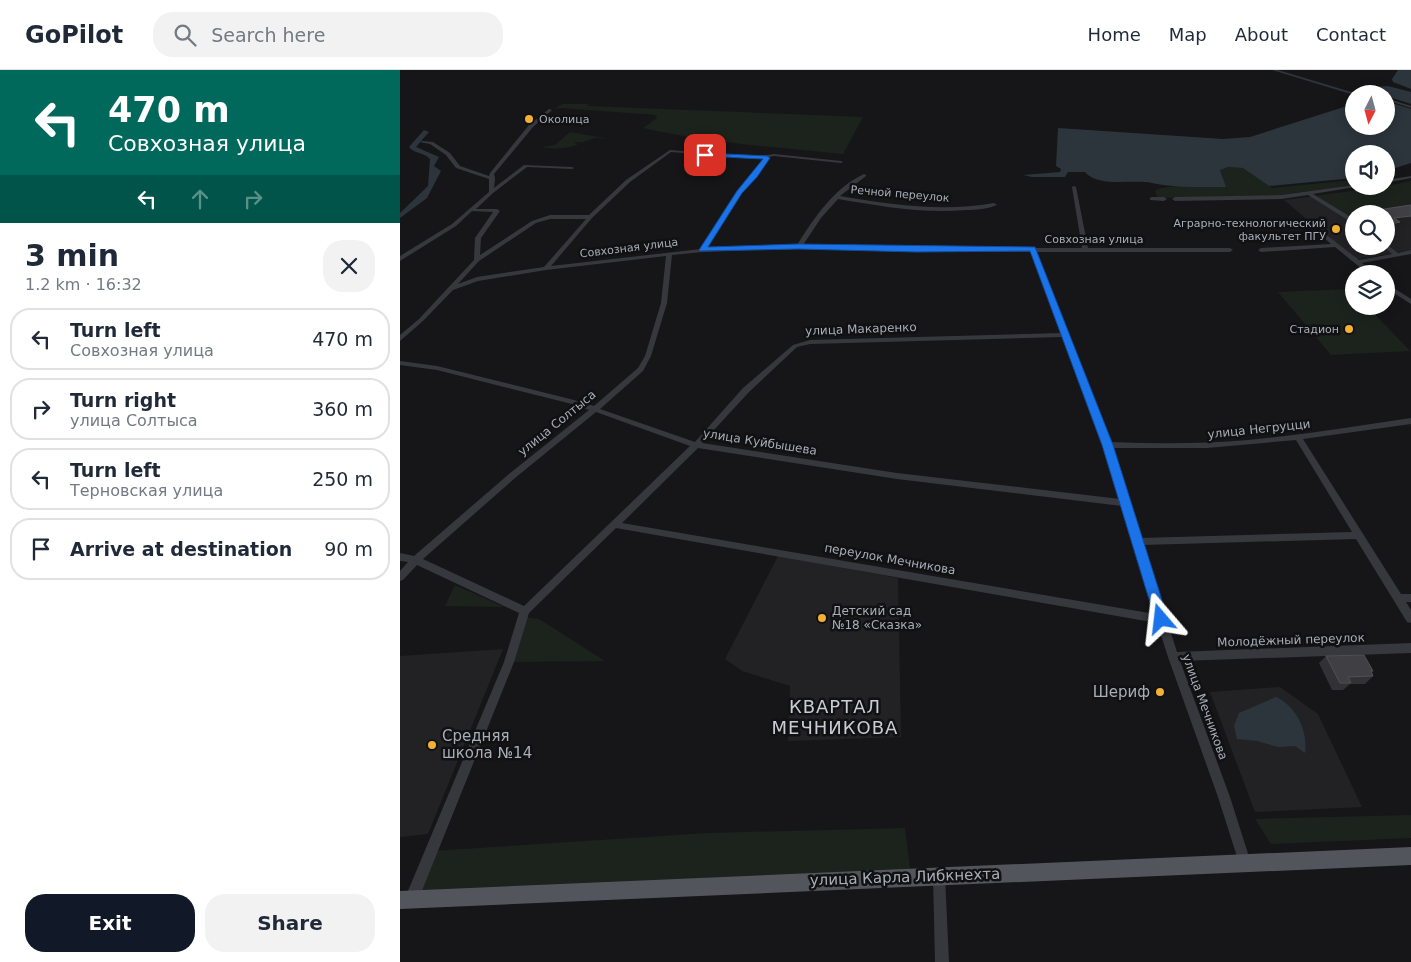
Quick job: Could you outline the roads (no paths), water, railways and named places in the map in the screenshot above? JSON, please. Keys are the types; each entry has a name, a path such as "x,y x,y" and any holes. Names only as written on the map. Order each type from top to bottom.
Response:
{"main road":[{"name":"улица Карла Либкнехта","path":"406,899 1411,856"}],"street":[{"path":"1395,102 1411,107"},
{"path":"491,192 492,174 531,126 550,110"},
{"path":"422,142 431,143 448,154 458,168 493,179"},
{"path":"546,268 590,217 628,181 670,151 767,158 774,155 841,162"},
{"path":"703,250 739,192 755,176 767,158"},
{"path":"400,259 439,236 473,210 491,192 526,166 572,168"},
{"name":"Речной переулок","path":"798,246 814,222 835,197 864,175"},
{"path":"1395,180 1411,177"},
{"path":"1074,187 1085,248"},
{"path":"1175,199 1281,197 1345,188"},
{"path":"1310,194 1345,216"},
{"name":"Речной переулок","path":"835,197 945,210 979,208 994,204"},
{"path":"1152,199 1164,199"},
{"path":"473,210 497,211 478,238 477,260"},
{"path":"400,339 453,288 477,260 540,219 558,216 590,217"},
{"path":"1324,235 1362,265"},
{"path":"1261,250 1336,245"},
{"name":"Совхозная улица","path":"453,288 477,279 546,268 703,250 798,246 917,250 1085,248 1230,250"},
{"name":"улица Мечникова","path":"1032,249 1108,445 1173,657 1224,797 1244,863"},
{"path":"1358,262 1411,252"},
{"name":"улица Солтыса","path":"400,578 416,560 512,476 641,369 648,356 664,303 669,253"},
{"path":"1395,291 1411,302"},
{"name":"улица Макаренко","path":"525,611 696,445 746,390 795,346 802,343 1066,335"},
{"name":"улица Куйбышева","path":"400,363 437,368 493,381 595,409 696,445 897,476 1126,503"},
{"name":"улица Негруцци","path":"1108,445 1196,446 1298,437 1411,421"},
{"path":"1298,437 1411,619"},
{"name":"переулок Мечникова","path":"615,525 1161,619"},
{"path":"1138,542 1359,536"},
{"path":"400,557 416,560 525,611 508,662 406,899"},
{"path":"1398,598 1411,598"},
{"name":"Молодёжный переулок","path":"1173,657 1411,648"},
{"path":"939,876 942,962"}],"waterway":[{"path":"1274,70 1345,91"}],"place":[{"name":"Околица","path":"529,119"},
{"name":"Аграрно-технологический факультет ПГУ","path":"1336,229"},
{"name":"Стадион","path":"1349,329"},
{"name":"Детский сад №18 «Сказка»","path":"822,618"},
{"name":"Шериф","path":"1160,692"},
{"name":"Средняя школа №14","path":"432,745"}],"district":[{"name":"КВАРТАЛ МЕЧНИКОВА","path":"835,716"}]}
